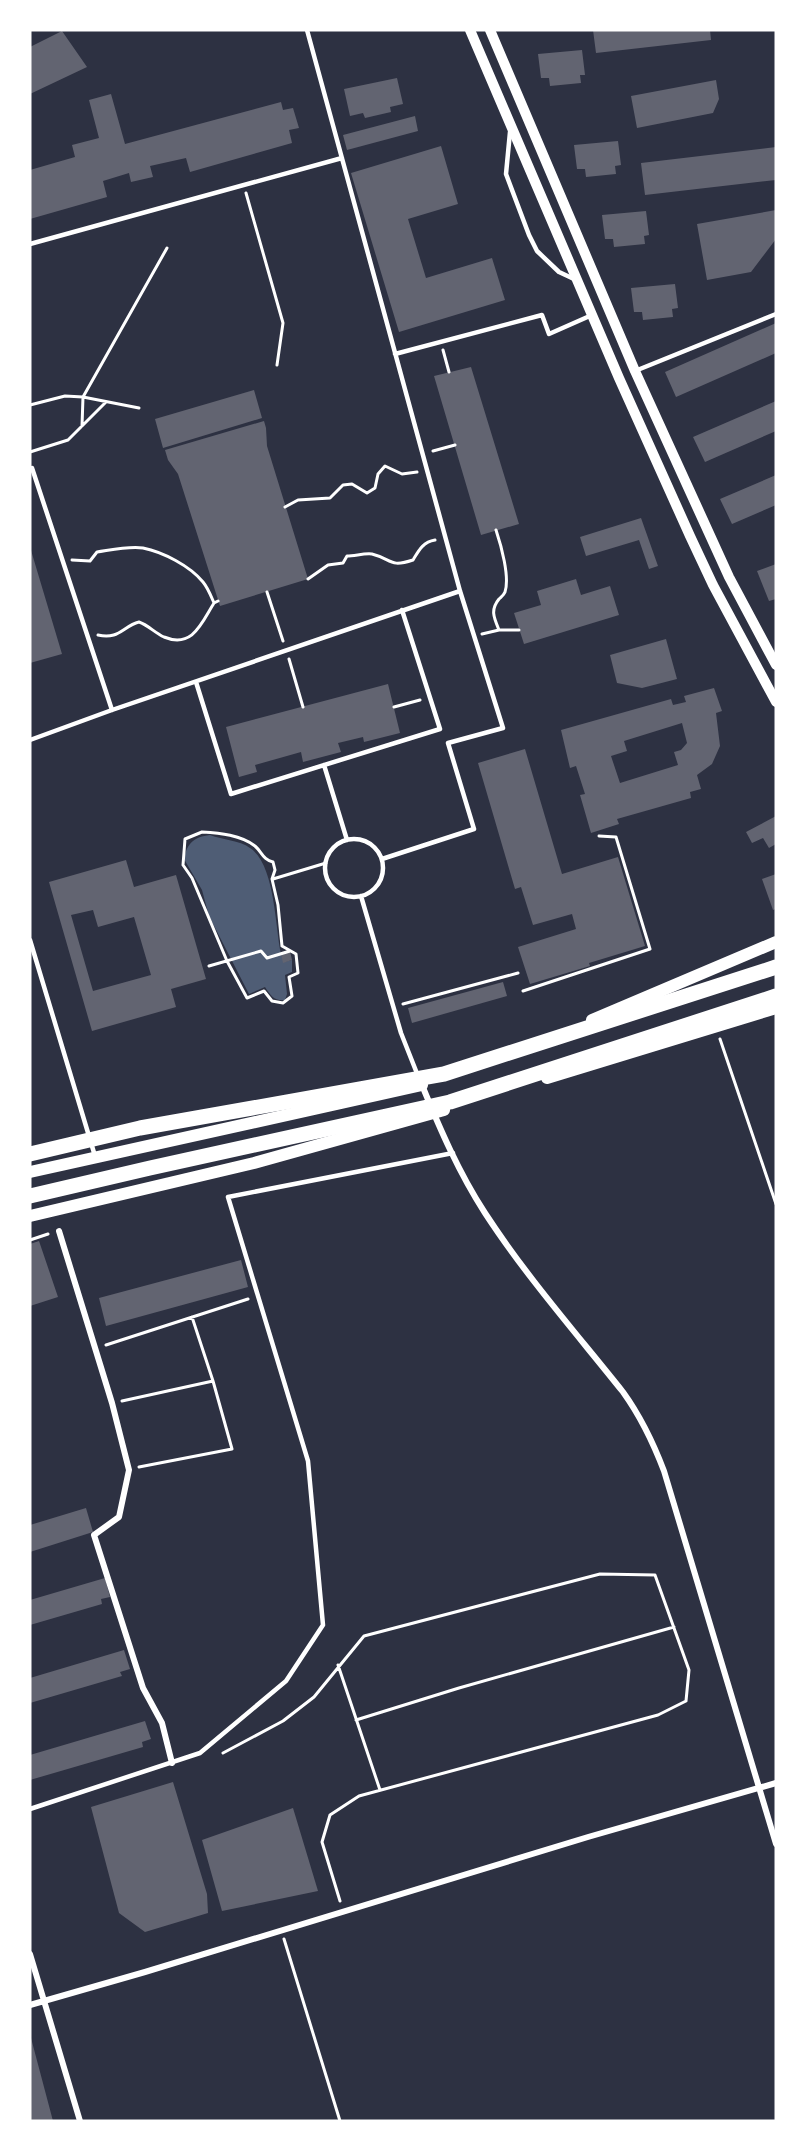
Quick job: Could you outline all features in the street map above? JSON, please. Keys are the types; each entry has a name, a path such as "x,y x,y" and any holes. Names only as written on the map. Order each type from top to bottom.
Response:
{"highway":[{"path":"30,1154 140,1128 444,1074 776,967"},
{"path":"30,1196 450,1102 776,996"}],"main road":[{"path":"30,1172 467,1074 776,942"},
{"path":"30,1216 254,1163 434,1113 776,1008"}],"street":[{"path":"470,30 694,546 776,702"},
{"path":"490,30 635,371 715,548 776,665"},
{"path":"422,1085 466,1180 503,1240 623,1392 652,1438 776,1844"},
{"path":"59,1231 96,1348 129,1470 119,1517 94,1535 143,1688 162,1723 172,1762"},
{"path":"30,2005 588,1837 776,1783"},
{"path":"30,1954 80,2121"}],"lane":[{"path":"307,30 460,591 503,728 448,743 474,829 382,858"},
{"path":"511,123 506,174 529,235 537,251 559,272 578,281"},
{"path":"30,244 342,159"},
{"path":"635,371 776,314"},
{"path":"395,354 542,315 549,334 592,315"},
{"path":"30,469 32,468 112,710"},
{"path":"30,740 460,591"},
{"path":"196,682 231,794 440,729 402,610"},
{"path":"324,765 347,840"},
{"path":"347,840 362,840 370,844 382,858 382,877 377,886 361,896 352,897 335,889 326,873 329,854 335,846 347,840"},
{"path":"361,896 400,1033 422,1085"},
{"path":"30,940 95,1158"},
{"path":"30,1809 200,1753 286,1681 323,1625 308,1461 228,1197 453,1153"}],"path":[{"path":"244,185 283,323 277,365"},
{"path":"82,426 83,397 167,248"},
{"path":"441,342 449,372"},
{"path":"30,405 65,396 83,397 140,408"},
{"path":"30,452 68,440 106,402"},
{"path":"422,454 455,445"},
{"path":"285,507 298,500 330,498 343,485 352,484 367,493 375,488 378,474 385,466 402,474 417,472 426,466"},
{"path":"496,530 502,549 506,577 505,592 494,606 493,617 499,630"},
{"path":"308,579 328,565 343,563 347,555 371,554 400,564 413,560 428,541 446,538"},
{"path":"63,562 81,559 90,561 97,552 143,548 171,559 194,573 216,602 194,635 183,639 167,638 139,622 123,632 105,637 87,632"},
{"path":"267,592 303,707"},
{"path":"475,636 499,630 519,630"},
{"path":"394,707 430,697"},
{"path":"202,832 239,838 256,847 266,861 273,862 275,870 272,879 278,905 282,946 290,951 296,954 298,973 289,977 292,996 283,1004 272,1001 264,991 247,998 227,961 192,878 183,865 185,840 202,832"},
{"path":"523,991 650,949 616,837 599,836"},
{"path":"272,879 326,863"},
{"path":"208,966 261,951 267,958 290,951"},
{"path":"393,1007 518,973"},
{"path":"716,1026 776,1204"},
{"path":"30,1240 59,1231"},
{"path":"96,1348 258,1296"},
{"path":"129,1470 232,1449 192,1317"},
{"path":"112,1403 213,1381"},
{"path":"223,1753 283,1721 314,1697 364,1636 600,1574 655,1575 689,1670 686,1701 658,1715 359,1796 330,1815 322,1842 343,1912"},
{"path":"356,1720 459,1688 674,1627"},
{"path":"338,1665 380,1790"},
{"path":"281,1930 340,2121"}],"water":[{"path":"210,835 246,845 258,856 265,867 273,897 281,954 284,962 292,960 292,972 285,975 287,994 285,1000 273,997 265,987 249,994 209,916 202,890 184,859 192,842"}],"building":[{"path":"593,30 710,30 711,40 596,53"},
{"path":"62,31 87,67 30,94 30,47"},
{"path":"582,50 585,75 580,75 581,83 550,86 549,78 541,78 538,54"},
{"path":"397,78 403,104 390,107 391,112 365,118 363,113 350,116 344,89"},
{"path":"716,80 719,99 713,113 637,128 631,96"},
{"path":"111,94 125,144 281,102 283,110 293,108 299,128 289,130 292,143 190,172 186,158 150,166 153,177 131,182 129,173 103,181 107,197 30,219 30,170 75,157 72,145 99,138 89,100"},
{"path":"415,116 418,131 347,150 343,135"},
{"path":"618,141 621,165 615,166 616,174 586,177 585,169 577,169 574,145"},
{"path":"441,146 458,204 408,219 426,278 492,258 505,300 399,332 351,173"},
{"path":"776,147 776,180 645,195 641,163"},
{"path":"776,210 776,239 751,272 707,280 697,224"},
{"path":"646,211 649,235 644,236 645,244 614,247 613,239 605,239 602,215"},
{"path":"675,284 678,308 672,309 673,317 643,320 642,312 634,312 631,288"},
{"path":"776,323 776,353 676,397 665,372"},
{"path":"471,367 519,524 481,535 434,376"},
{"path":"254,390 262,418 163,448 155,419"},
{"path":"776,401 776,431 705,462 693,437"},
{"path":"264,421 267,446 308,579 220,606 178,474 168,460 165,450"},
{"path":"776,475 776,505 732,524 720,499"},
{"path":"641,518 658,566 649,569 639,540 586,556 580,537"},
{"path":"30,547 62,654 30,663"},
{"path":"776,564 776,599 769,601 757,571"},
{"path":"576,579 581,595 610,586 619,615 524,644 514,613 541,605 537,591"},
{"path":"666,639 677,679 642,688 617,683 610,655"},
{"path":"388,684 400,733 364,742 363,737 338,743 341,752 303,762 301,752 255,765 257,772 239,777 226,727"},
{"path":"714,688 722,711 716,713 720,746 712,764 697,775 701,789 690,792 691,798 617,819 619,824 591,833 580,795 585,794 576,766 570,768 561,730 671,699 673,705 686,702 684,696","holes":["682,723 687,743 681,750 674,752 678,765 620,783 611,756 627,751 624,741"]},
{"path":"525,749 562,874 618,857 645,946 530,984 518,947 576,929 572,914 533,925 521,887 515,889 478,763"},
{"path":"776,816 776,844 769,848 763,838 752,843 746,832"},
{"path":"126,860 134,887 176,875 206,979 171,989 176,1007 92,1031 49,882","holes":["93,910 98,927 134,917 151,975 93,991 71,915"]},
{"path":"776,874 776,909 773,910 762,879"},
{"path":"290,951 292,960 283,963 281,954"},
{"path":"503,982 507,996 412,1023 408,1008"},
{"path":"39,1241 58,1297 30,1306 30,1244"},
{"path":"241,1260 248,1287 106,1326 99,1298"},
{"path":"86,1508 93,1532 30,1552 30,1525"},
{"path":"105,1578 110,1597 101,1599 102,1604 30,1625 30,1600"},
{"path":"124,1650 130,1669 120,1672 122,1676 30,1703 30,1678"},
{"path":"145,1721 151,1739 142,1742 143,1747 30,1780 30,1755"},
{"path":"173,1782 207,1894 208,1913 145,1932 119,1913 91,1807"},
{"path":"293,1808 318,1891 222,1911 202,1840"},
{"path":"31,2038 53,2121 30,2121"}]}
